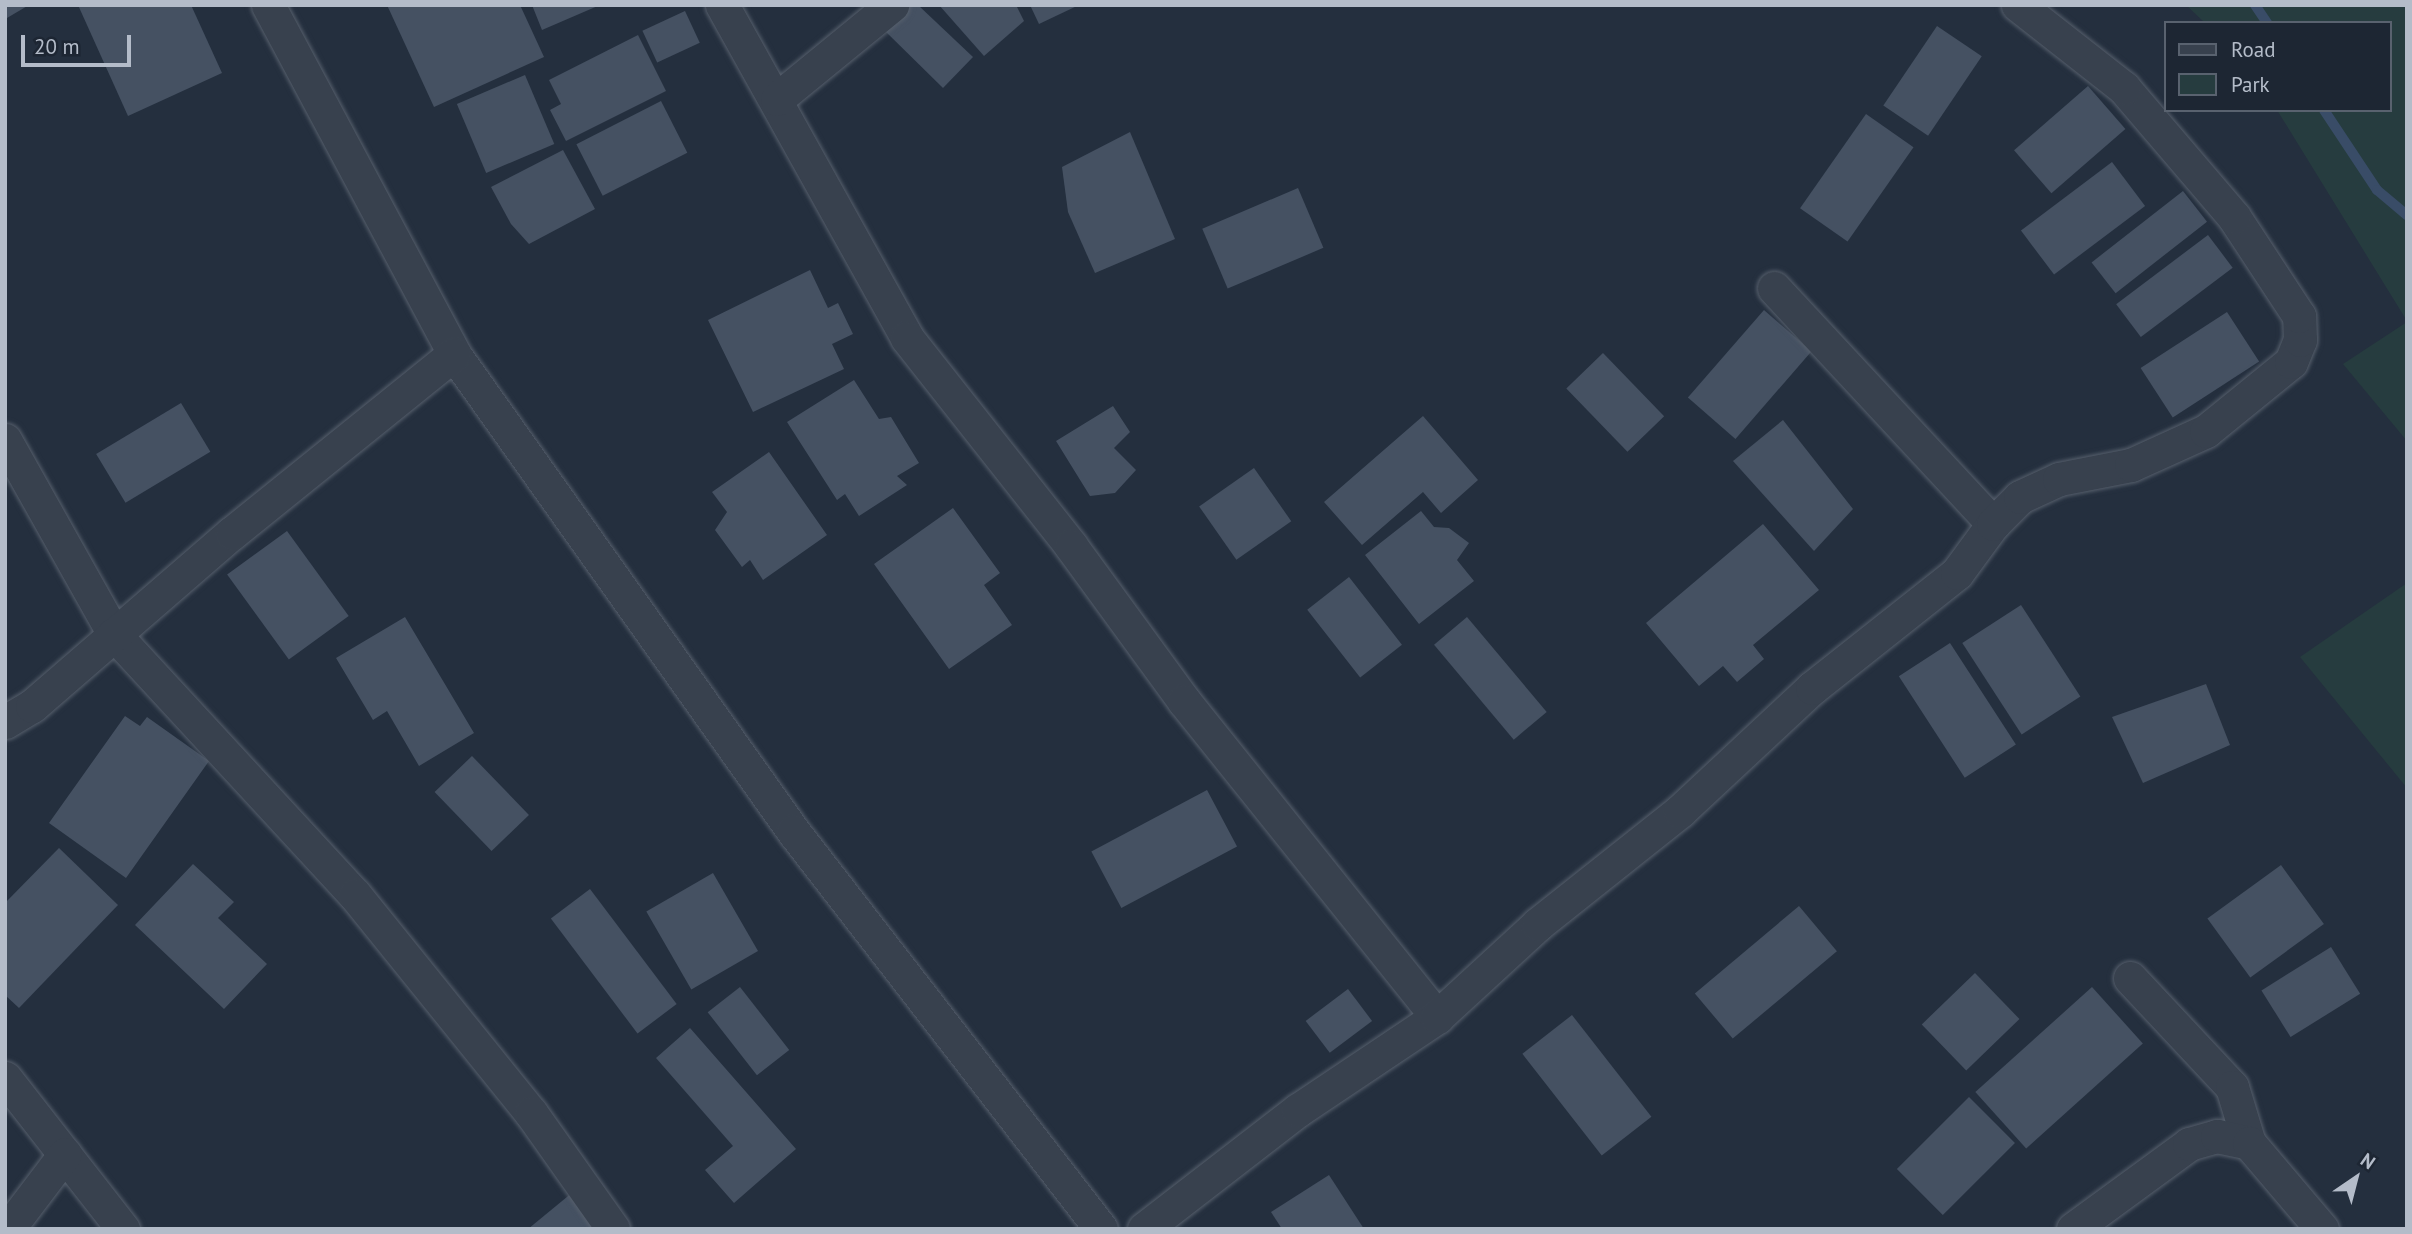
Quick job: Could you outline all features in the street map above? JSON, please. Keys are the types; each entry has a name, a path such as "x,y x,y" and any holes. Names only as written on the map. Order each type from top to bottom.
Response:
{"street":[{"path":"268,5 454,354 793,831 1101,1229"},
{"path":"722,5 777,99 907,338 1071,546 1231,762 1437,1017"},
{"path":"777,99 892,5"},
{"path":"1144,1229 1298,1110 1437,1017 1538,924 1680,811 1812,688 1957,573 1993,524 2020,497 2059,480 2131,466 2206,431 2291,362 2300,340 2299,316 2226,207 2124,88 2018,5"},
{"path":"1774,288 1993,524"},
{"path":"5,722 32,706 232,533 454,354"},
{"path":"5,440 114,634 355,895 531,1113 613,1229"},
{"path":"2130,978 2232,1087 2249,1143 2322,1229"},
{"path":"5,1079 122,1229"},
{"path":"2073,1229 2189,1144 2217,1136 2249,1143"},
{"path":"8,1229 65,1154"}],"green space":[{"path":"2186,5 2407,5 2407,321 2278,112 2391,112 2391,21 2203,21"},
{"path":"2407,322 2407,441 2343,364"},
{"path":"2407,583 2407,788 2300,657"}],"building":[{"path":"5,5 29,5 7,18"},
{"path":"78,5 191,5 222,73 128,116"},
{"path":"387,5 520,5 544,57 434,107"},
{"path":"532,5 600,5 542,30"},
{"path":"906,5 918,5 973,57 943,88 883,29"},
{"path":"939,5 1016,5 1024,21 984,56"},
{"path":"1030,5 1079,5 1039,24"},
{"path":"685,11 700,43 657,63 642,31"},
{"path":"1937,26 1982,56 1928,136 1883,106"},
{"path":"638,35 666,91 566,141 550,110 561,104 549,80"},
{"path":"525,75 554,144 486,173 457,104"},
{"path":"2088,86 2125,129 2051,193 2014,150"},
{"path":"661,101 687,153 603,196 576,144"},
{"path":"1866,114 1914,147 1848,241 1800,208"},
{"path":"1130,132 1175,239 1095,273 1068,212 1062,167"},
{"path":"563,150 595,209 529,244 511,224 491,187"},
{"path":"2112,162 2145,206 2054,275 2021,231"},
{"path":"1298,188 1323,248 1228,288 1202,229"},
{"path":"2183,191 2207,222 2116,293 2092,262"},
{"path":"2208,235 2233,268 2141,337 2116,304"},
{"path":"810,270 828,308 838,303 853,334 832,344 844,369 753,412 708,320"},
{"path":"1764,310 1812,351 1735,439 1688,398"},
{"path":"2227,312 2259,361 2173,418 2141,368"},
{"path":"1603,353 1664,416 1627,452 1566,388"},
{"path":"854,380 879,419 891,417 919,463 897,476 907,485 859,516 845,494 837,500 787,422"},
{"path":"181,403 210,452 125,503 96,454"},
{"path":"1113,406 1130,432 1114,448 1136,470 1115,493 1090,496 1056,441"},
{"path":"1423,416 1478,480 1441,513 1423,492 1362,545 1324,502"},
{"path":"1783,420 1853,509 1814,551 1733,461"},
{"path":"769,452 827,535 763,580 750,560 742,567 715,530 727,512 712,492"},
{"path":"1254,468 1291,521 1236,560 1199,506"},
{"path":"953,508 1000,573 984,585 1012,625 949,669 874,564"},
{"path":"1421,511 1434,527 1449,528 1469,543 1457,560 1474,581 1419,624 1365,555"},
{"path":"1763,524 1819,590 1753,645 1764,659 1737,682 1723,666 1699,686 1646,623"},
{"path":"287,531 349,616 289,659 227,574"},
{"path":"1349,577 1402,645 1360,677 1307,610"},
{"path":"2021,605 2080,696 2022,735 1962,643"},
{"path":"405,617 474,733 419,766 387,711 373,720 336,658"},
{"path":"1467,617 1547,712 1514,740 1434,645"},
{"path":"1950,643 2016,744 1965,778 1899,676"},
{"path":"2206,684 2230,745 2143,783 2112,717"},
{"path":"125,716 140,726 147,717 209,761 126,878 49,823"},
{"path":"472,756 529,815 492,851 435,792"},
{"path":"1207,790 1237,847 1121,908 1091,852"},
{"path":"59,848 118,905 19,1008 5,995 5,903"},
{"path":"193,864 234,902 218,918 267,964 224,1009 135,925"},
{"path":"2281,865 2324,924 2250,978 2207,918"},
{"path":"713,873 758,951 691,989 646,912"},
{"path":"590,889 677,1004 638,1033 551,918"},
{"path":"1799,906 1837,951 1733,1039 1695,993"},
{"path":"2331,947 2360,994 2291,1037 2261,990"},
{"path":"1975,973 2019,1019 1966,1070 1922,1024"},
{"path":"740,987 789,1050 757,1075 708,1012"},
{"path":"2092,987 2143,1043 2026,1149 1975,1092"},
{"path":"1348,989 1372,1021 1330,1053 1306,1021"},
{"path":"1572,1015 1651,1117 1602,1155 1522,1054"},
{"path":"690,1028 796,1149 734,1203 705,1170 733,1146 656,1058"},
{"path":"1969,1097 2015,1143 1943,1215 1897,1169"},
{"path":"1329,1175 1364,1229 1282,1229 1271,1212"},
{"path":"573,1192 604,1229 528,1229"}],"waterway":[{"path":"2255,5 2266,21"},
{"path":"2325,112 2377,190 2407,215"}]}
